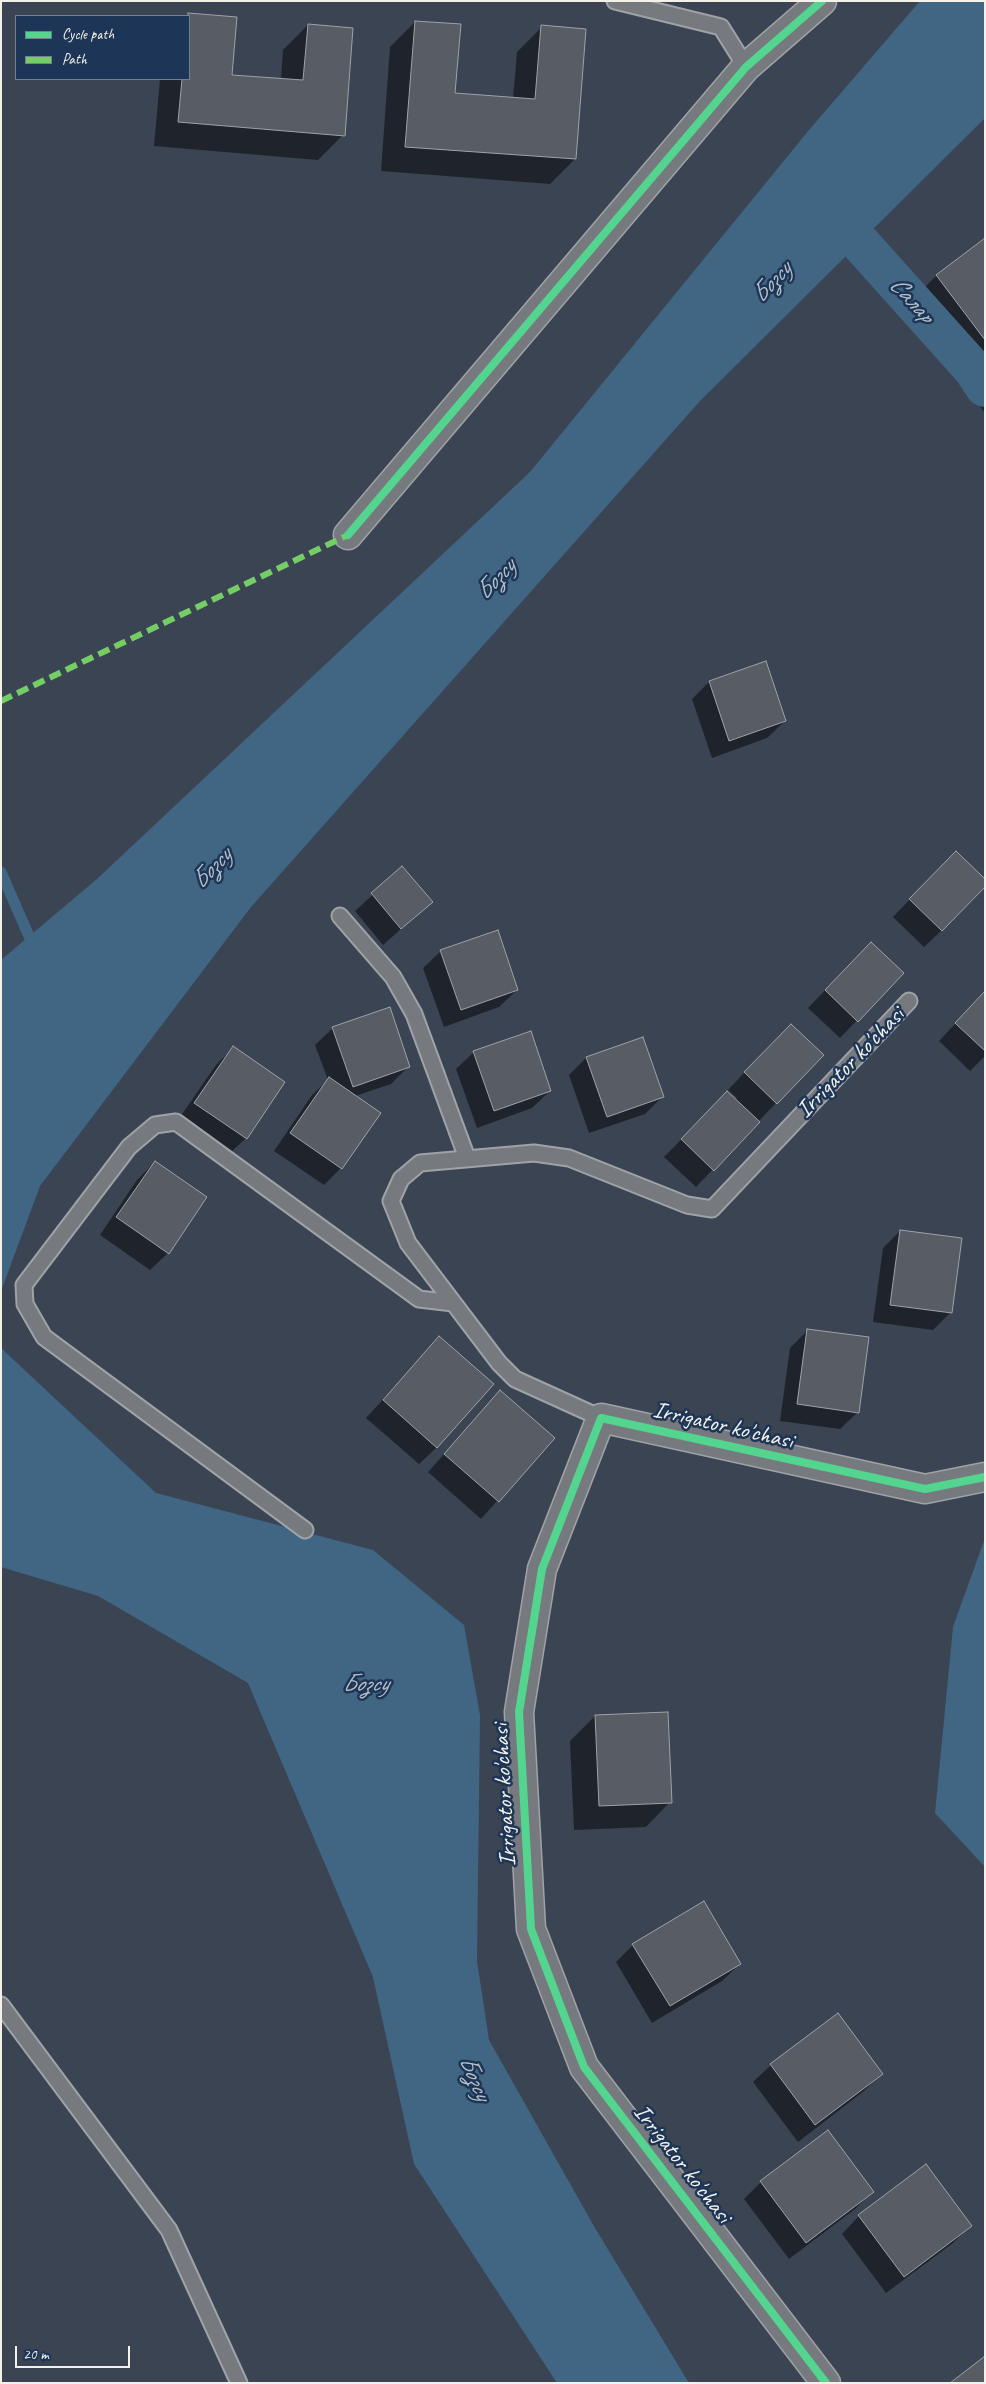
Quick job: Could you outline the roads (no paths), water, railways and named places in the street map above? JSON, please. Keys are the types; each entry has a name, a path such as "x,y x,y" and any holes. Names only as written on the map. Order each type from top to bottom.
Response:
{"street":[{"path":"348,534 746,67 822,1"},
{"name":"Irrigator ko'chasi","path":"826,2383 584,2067 531,1929 519,1712 542,1569 601,1418 925,1488 979,1477"}],"lane":[{"path":"615,1 721,27 746,67"},
{"path":"340,916 393,977 414,1014 467,1158"},
{"name":"Irrigator ko'chasi","path":"601,1418 515,1379 499,1364 408,1243 392,1201 401,1179 420,1163 534,1153 569,1158 687,1205 712,1209 909,1001"},
{"path":"305,1530 44,1337 25,1304 24,1285 129,1147 155,1125 176,1122 418,1299 453,1303"},
{"path":"1,2005 169,2230 239,2383"}],"water":[{"name":"Бозсу","path":"920,1 985,1 985,118 700,401 251,907 40,1186 1,1291 1,960 97,879 530,472 809,130"},
{"name":"Бозсу","path":"1,1348 156,1493 373,1550 464,1625 480,1715 477,1961 489,2040 595,2228 689,2383 557,2383 414,2164 373,1977 248,1683 98,1596 1,1567"},
{"path":"985,1538 985,1867 935,1813 953,1627"}],"waterway":[{"name":"Салар","path":"835,215 973,369 985,387"},
{"path":"1,872 35,950"}]}
